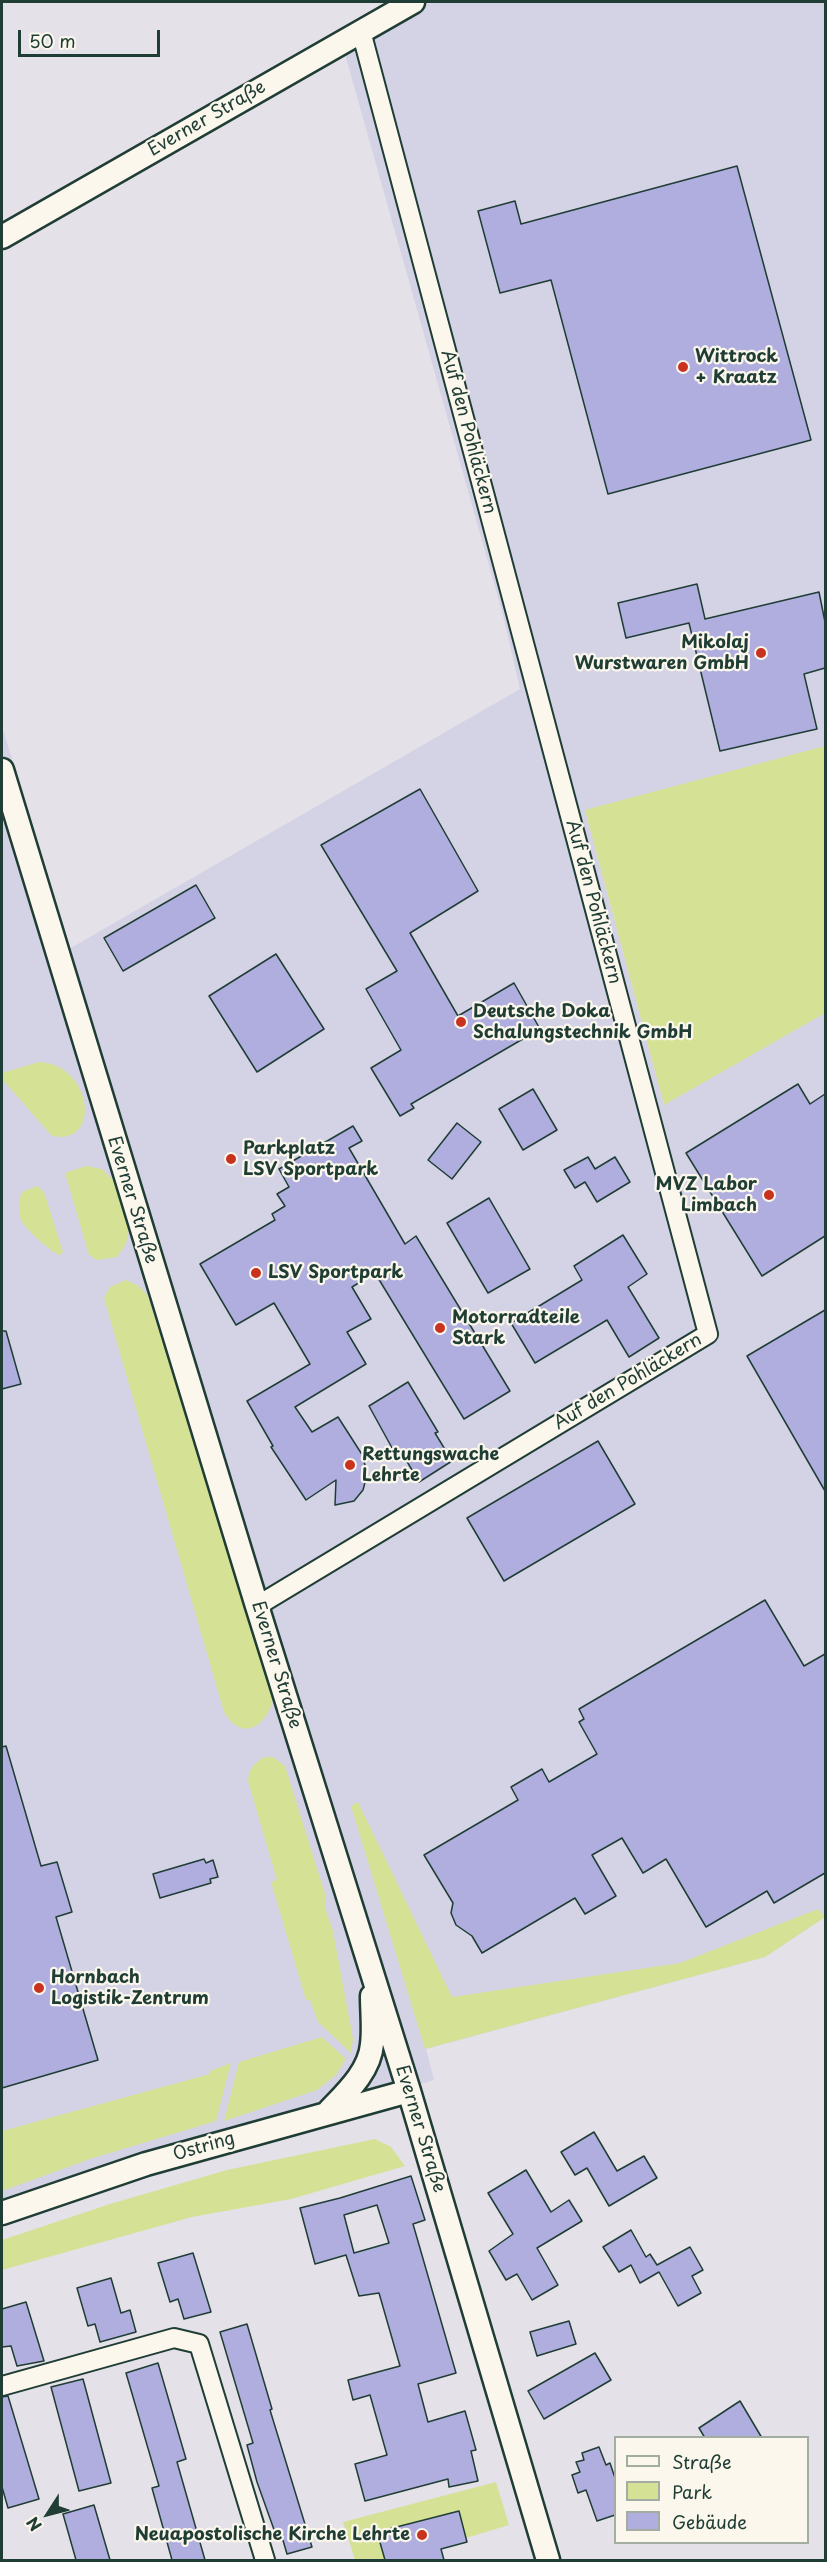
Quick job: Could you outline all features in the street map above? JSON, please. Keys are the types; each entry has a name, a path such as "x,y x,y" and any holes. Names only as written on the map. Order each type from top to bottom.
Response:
{"street":[{"name":"Everner Straße","path":"2,237 413,2"},
{"name":"Auf den Pohläckern","path":"257,1606 708,1334 361,31"},
{"name":"Everner Straße","path":"2,770 257,1606 409,2091 548,2560"},
{"path":"328,2112 351,2088 366,2066 372,2046 372,1972"},
{"name":"Ostring","path":"2,2213 135,2167 409,2091"},
{"path":"2,2386 174,2338 199,2344 265,2560"}],"shaded area":[{"path":"432,2 825,2 825,746 585,810 664,1105 825,1013 825,1917 765,1957 426,2049 434,2080 328,2112 2,2222 2,726 69,949 520,689 503,615 343,47"}],"green space":[{"path":"825,746 825,1013 664,1105 585,810"},
{"path":"39,1062 57,1066 71,1076 80,1089 84,1104 84,1118 79,1129 68,1136 52,1136 2,1079 2,1073"},
{"path":"86,1166 102,1169 113,1180 129,1230 126,1244 117,1257 97,1260 89,1255 65,1173"},
{"path":"37,1186 44,1192 63,1252 60,1255 39,1240 21,1220 19,1206 22,1192"},
{"path":"126,1280 139,1286 148,1296 274,1696 261,1722 247,1729 231,1722 224,1712 104,1298 110,1287"},
{"path":"265,1757 273,1757 285,1766 325,1894 325,1907 333,1931 353,2039 351,2053 318,2022 310,2000 306,2000 271,1882 277,1880 248,1781 253,1766"},
{"path":"358,1802 452,1997 680,1963 818,1909 825,1917 765,1957 425,2049 351,1806"},
{"path":"322,2037 346,2059 336,2075 317,2090 224,2121 239,2062"},
{"path":"231,2063 216,2121 90,2159 2,2191 2,2131 210,2074 210,2071"},
{"path":"375,2139 391,2147 405,2166 291,2199 192,2217 2,2270 2,2240 110,2204 227,2170"},
{"path":"496,2482 509,2525 466,2538 458,2511 378,2532 385,2560 355,2560 343,2522"}],"building":[{"name":"Wittrock + Kraatz","path":"737,166 811,440 608,494 551,280 500,293 478,211 515,201 521,224"},
{"name":"Mikolaj Wurstwaren GmbH","path":"697,584 705,619 819,592 825,622 825,668 804,674 817,729 720,751 689,623 626,638 618,603"},
{"path":"420,789 478,891 410,933 458,1016 514,983 540,1029 411,1104 414,1108 400,1116 371,1068 401,1050 366,989 397,971 321,845"},
{"path":"196,885 215,918 123,971 104,938"},
{"path":"276,954 324,1029 257,1072 209,996"},
{"name":"MVZ Labor Limbach","path":"798,1084 810,1104 825,1094 825,1236 762,1276 686,1153"},
{"path":"533,1089 557,1130 523,1150 499,1109"},
{"path":"457,1123 481,1142 452,1179 428,1160"},
{"path":"353,1126 362,1141 349,1148 405,1244 416,1236 510,1391 464,1419 375,1273 352,1287 371,1319 347,1332 366,1364 295,1407 312,1432 338,1417 363,1456 367,1475 363,1490 354,1501 335,1505 336,1480 306,1500 271,1447 273,1446 247,1401 310,1364 274,1303 236,1325 200,1264 275,1220 272,1214 285,1206 277,1194 289,1187 279,1169"},
{"path":"588,1157 595,1169 615,1157 630,1182 597,1202 585,1182 575,1188 564,1170"},
{"path":"489,1198 530,1269 488,1293 447,1223"},
{"path":"623,1235 647,1274 628,1287 659,1338 629,1357 607,1320 535,1363 511,1323 582,1280 574,1266"},
{"path":"825,1310 825,1491 747,1356"},
{"path":"2,1331 6,1331 21,1384 2,1389"},
{"path":"408,1382 438,1432 435,1433 452,1461 419,1482 402,1453 397,1457 369,1406"},
{"path":"598,1441 635,1504 504,1581 467,1518"},
{"path":"765,1600 804,1666 825,1654 825,1873 774,1903 767,1891 706,1927 666,1859 643,1873 622,1838 592,1855 616,1896 585,1914 575,1898 482,1953 472,1936 456,1925 451,1913 453,1903 424,1855 518,1800 511,1787 542,1769 549,1782 597,1754 579,1722 584,1719 579,1709"},
{"name":"Hornbach Logistik-Zentrum","path":"6,1746 41,1866 57,1862 72,1912 56,1917 98,2060 2,2088 2,1747"},
{"path":"204,1859 206,1863 213,1860 218,1877 210,1879 211,1883 160,1898 153,1874"},
{"path":"594,2132 617,2171 644,2156 657,2178 609,2206 587,2168 575,2175 561,2152"},
{"path":"526,2170 551,2212 569,2200 582,2221 537,2248 558,2285 532,2300 517,2274 506,2280 489,2251 513,2234 488,2193"},
{"path":"411,2176 425,2220 413,2224 456,2373 418,2384 428,2422 465,2411 476,2450 471,2451 478,2481 449,2487 448,2479 365,2501 355,2464 387,2455 370,2395 353,2400 348,2380 400,2366 379,2293 359,2296 346,2255 315,2264 300,2208","holes":["377,2205 389,2243 354,2253 344,2215"]},
{"path":"631,2230 646,2257 650,2254 657,2265 690,2247 703,2270 692,2276 701,2293 678,2306 659,2272 640,2283 631,2265 619,2272 603,2247"},
{"path":"193,2253 211,2312 184,2319 178,2299 170,2302 158,2263"},
{"path":"111,2278 121,2313 130,2310 136,2332 100,2342 95,2324 88,2326 77,2288"},
{"path":"26,2302 44,2361 17,2366 11,2346 2,2347 2,2309"},
{"path":"569,2321 576,2344 537,2356 530,2332"},
{"path":"247,2324 272,2409 270,2410 312,2547 287,2554 282,2537 277,2538 257,2482 247,2445 253,2443 220,2332"},
{"path":"595,2353 611,2380 544,2419 528,2391"},
{"path":"158,2363 186,2459 177,2462 205,2560 172,2560 152,2488 159,2486 126,2373"},
{"path":"83,2379 111,2483 79,2491 51,2387"},
{"path":"8,2396 39,2499 8,2508 2,2487 2,2397"},
{"path":"740,2401 761,2436 704,2436 699,2428"},
{"path":"599,2447 606,2465 610,2463 614,2475 614,2515 597,2521 586,2490 578,2493 572,2475 580,2472 576,2462 584,2460 582,2453"},
{"path":"94,2505 110,2560 76,2560 63,2514"},
{"name":"Neuapostolische Kirche Lehrte","path":"459,2511 467,2542 441,2549 444,2560 385,2560 377,2532"}],"place":[{"name":"Wittrock + Kraatz","path":"683,367"},
{"name":"Mikolaj Wurstwaren GmbH","path":"761,653"},
{"name":"Deutsche Doka Schalungstechnik GmbH","path":"461,1022"},
{"name":"Parkplatz LSV Sportpark","path":"231,1159"},
{"name":"MVZ Labor Limbach","path":"769,1195"},
{"name":"LSV Sportpark","path":"256,1273"},
{"name":"Motorradteile Stark","path":"440,1328"},
{"name":"Rettungswache Lehrte","path":"350,1465"},
{"name":"Hornbach Logistik-Zentrum","path":"39,1988"},
{"name":"Neuapostolische Kirche Lehrte","path":"422,2535"}]}
